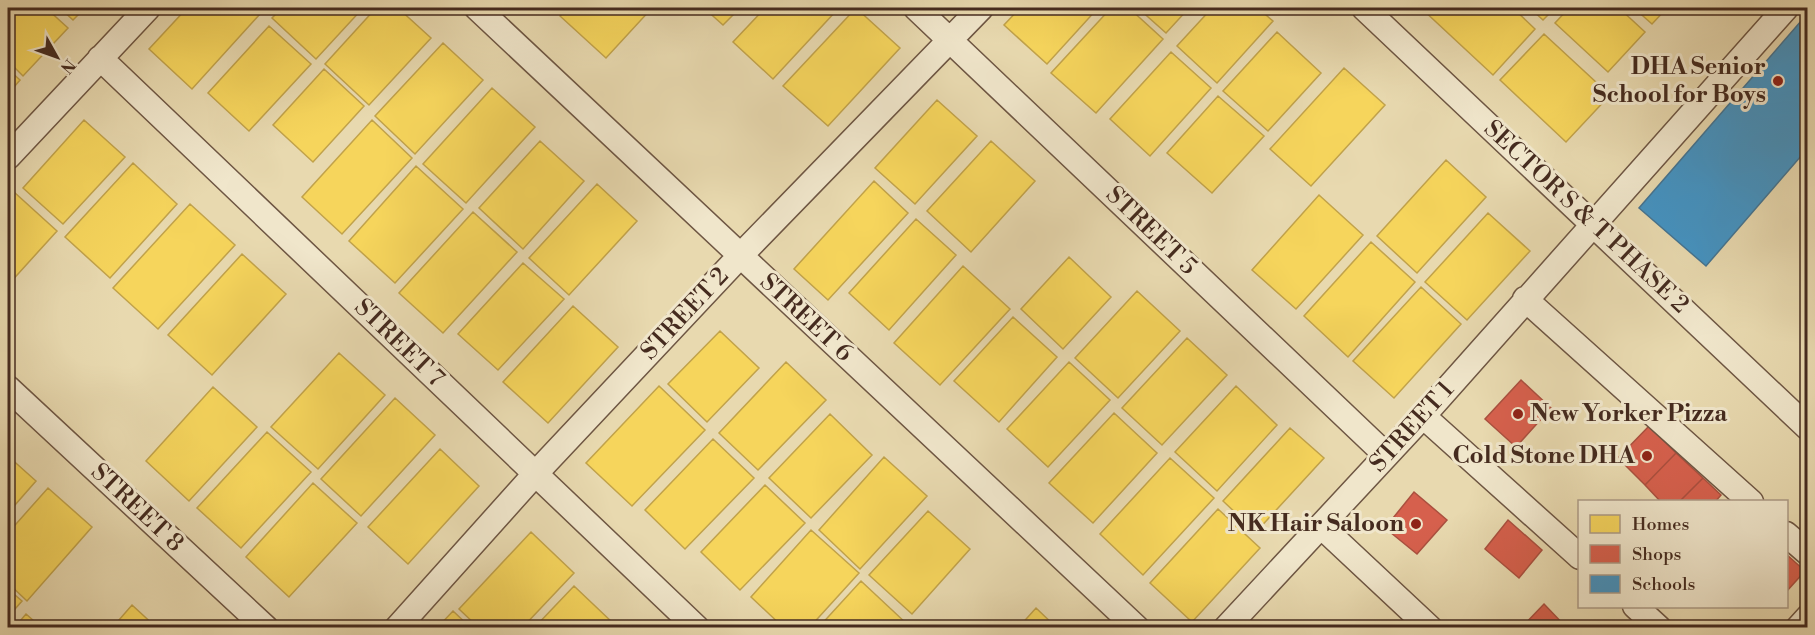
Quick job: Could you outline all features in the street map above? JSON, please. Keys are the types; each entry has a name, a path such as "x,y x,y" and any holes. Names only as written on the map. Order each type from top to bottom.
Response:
{"street":[{"path":"8,157 148,8"},
{"name":"STREET 6","path":"477,8 1137,627"},
{"name":"STREET 5","path":"916,8 1386,455"},
{"name":"STREET 2","path":"397,627 536,473 740,256 981,8"},
{"name":"SECTOR S & T PHASE 2","path":"1364,8 1808,428"},
{"name":"STREET 1","path":"1226,627 1322,527 1423,416 1786,8"},
{"name":"STREET 7","path":"100,58 697,627"},
{"path":"1526,299 1750,500"},
{"name":"STREET 8","path":"8,391 266,627"},
{"path":"1423,416 1578,554"},
{"path":"1322,527 1430,627"},
{"path":"1788,536 1808,553"},
{"path":"1637,608 1659,627"},
{"path":"1798,627 1808,617"}],"building: Homes":[{"path":"8,8 46,8 68,28 23,76 8,61"},
{"path":"60,8 85,8 73,20"},
{"path":"187,8 252,8 260,14 192,89 149,49"},
{"path":"282,8 363,8 316,59 272,18"},
{"path":"376,8 398,8 431,38 369,105 325,64"},
{"path":"567,8 652,8 606,58 560,16"},
{"path":"704,8 740,8 723,25"},
{"path":"765,8 832,8 836,11 773,79 733,42"},
{"path":"856,8 900,48 828,126 783,86"},
{"path":"1020,8 1098,8 1047,64 1004,25"},
{"path":"1111,8 1129,8 1163,39 1096,113 1051,73"},
{"path":"1138,8 1189,8 1166,33"},
{"path":"1212,8 1258,8 1273,21 1217,83 1177,46"},
{"path":"1421,8 1513,8 1535,29 1493,75"},
{"path":"1530,8 1555,8 1543,20"},
{"path":"1569,8 1619,8 1645,32 1608,72 1555,23"},
{"path":"1634,8 1667,8 1652,24"},
{"path":"269,26 311,64 249,131 208,93"},
{"path":"1277,32 1321,73 1268,131 1223,91"},
{"path":"1544,34 1610,95 1566,142 1500,80"},
{"path":"443,43 483,80 415,154 375,116"},
{"path":"1171,52 1211,88 1150,156 1110,119"},
{"path":"1344,68 1385,105 1311,186 1270,149"},
{"path":"8,69 20,80 8,94"},
{"path":"324,69 364,106 313,162 273,125"},
{"path":"492,88 535,127 466,203 423,164"},
{"path":"1218,96 1264,136 1212,193 1167,153"},
{"path":"937,100 977,136 915,204 875,168"},
{"path":"84,120 125,157 63,224 23,188"},
{"path":"372,120 412,158 342,234 302,197"},
{"path":"540,141 584,181 523,249 479,208"},
{"path":"991,141 1035,181 971,252 927,211"},
{"path":"1446,160 1486,197 1417,273 1377,236"},
{"path":"133,163 177,204 110,278 65,237"},
{"path":"416,166 463,209 395,283 349,241"},
{"path":"874,181 908,213 828,300 794,269"},
{"path":"597,184 637,221 569,295 529,258"},
{"path":"14,192 57,231 8,285 8,198"},
{"path":"1319,195 1363,235 1296,309 1252,270"},
{"path":"190,204 235,245 158,329 113,288"},
{"path":"473,212 517,252 443,333 399,293"},
{"path":"1488,213 1530,251 1467,320 1425,282"},
{"path":"916,219 956,255 889,330 849,293"},
{"path":"1371,242 1415,282 1348,357 1304,316"},
{"path":"242,254 286,294 212,375 168,335"},
{"path":"1069,257 1111,297 1063,349 1021,309"},
{"path":"523,263 564,299 498,370 458,334"},
{"path":"963,266 1010,309 940,385 894,343"},
{"path":"1421,287 1461,324 1394,398 1353,361"},
{"path":"1137,291 1180,331 1118,398 1075,358"},
{"path":"573,306 618,347 548,423 503,382"},
{"path":"1013,317 1057,357 999,422 954,381"},
{"path":"720,331 759,368 707,422 668,384"},
{"path":"1187,338 1227,375 1162,445 1122,408"},
{"path":"339,353 385,395 318,469 271,427"},
{"path":"786,362 826,400 758,470 719,433"},
{"path":"1069,362 1110,400 1048,467 1007,429"},
{"path":"659,386 705,430 632,506 586,463"},
{"path":"1236,386 1277,425 1217,491 1175,452"},
{"path":"213,387 257,427 189,501 146,461"},
{"path":"395,398 435,435 361,516 321,479"},
{"path":"1114,413 1157,453 1093,523 1049,483"},
{"path":"830,414 872,455 811,518 769,478"},
{"path":"1290,428 1324,458 1256,532 1223,501"},
{"path":"267,432 311,472 241,548 197,508"},
{"path":"713,439 754,478 685,549 645,510"},
{"path":"440,449 479,486 408,564 368,527"},
{"path":"8,456 36,481 8,513"},
{"path":"884,457 927,496 860,569 819,530"},
{"path":"1170,458 1214,498 1143,575 1100,534"},
{"path":"313,483 357,523 289,597 246,557"},
{"path":"765,485 805,523 740,590 701,552"},
{"path":"48,488 92,527 27,601 8,583 8,533"},
{"path":"1218,509 1260,548 1192,622 1150,583"},
{"path":"928,511 970,549 912,614 869,575"},
{"path":"811,530 859,573 809,628 784,628 751,597"},
{"path":"531,532 574,573 522,628 479,628 459,609"},
{"path":"861,581 907,624 904,628 818,628"},
{"path":"574,586 613,623 609,628 534,628"},
{"path":"8,589 22,601 8,617"},
{"path":"132,605 157,628 112,628"},
{"path":"1036,608 1057,628 1018,628"},
{"path":"453,611 471,628 437,628"},
{"path":"26,614 42,628 14,628"}],"building: Shops":[{"name":"New Yorker Pizza","path":"1521,380 1551,408 1516,447 1485,419"},
{"name":"Cold Stone DHA","path":"1649,426 1676,453 1645,485 1618,458"},
{"path":"1676,453 1703,478 1681,500 1659,500 1645,485"},
{"path":"1703,478 1721,495 1717,500 1681,500"},
{"name":"NK Hair Saloon","path":"1414,492 1447,520 1417,554 1385,528"},
{"path":"1508,520 1542,550 1519,578 1485,549"},
{"path":"1788,556 1805,571 1788,590"},
{"path":"1544,604 1567,628 1521,628"}],"building: Schools":[{"name":"DHA Senior School for Boys","path":"1808,13 1808,148 1706,266 1639,208"}],"place":[{"name":"DHA Senior School for Boys","path":"1778,81"},
{"name":"New Yorker Pizza","path":"1518,414"},
{"name":"Cold Stone DHA","path":"1647,456"},
{"name":"NK Hair Saloon","path":"1416,524"}]}
